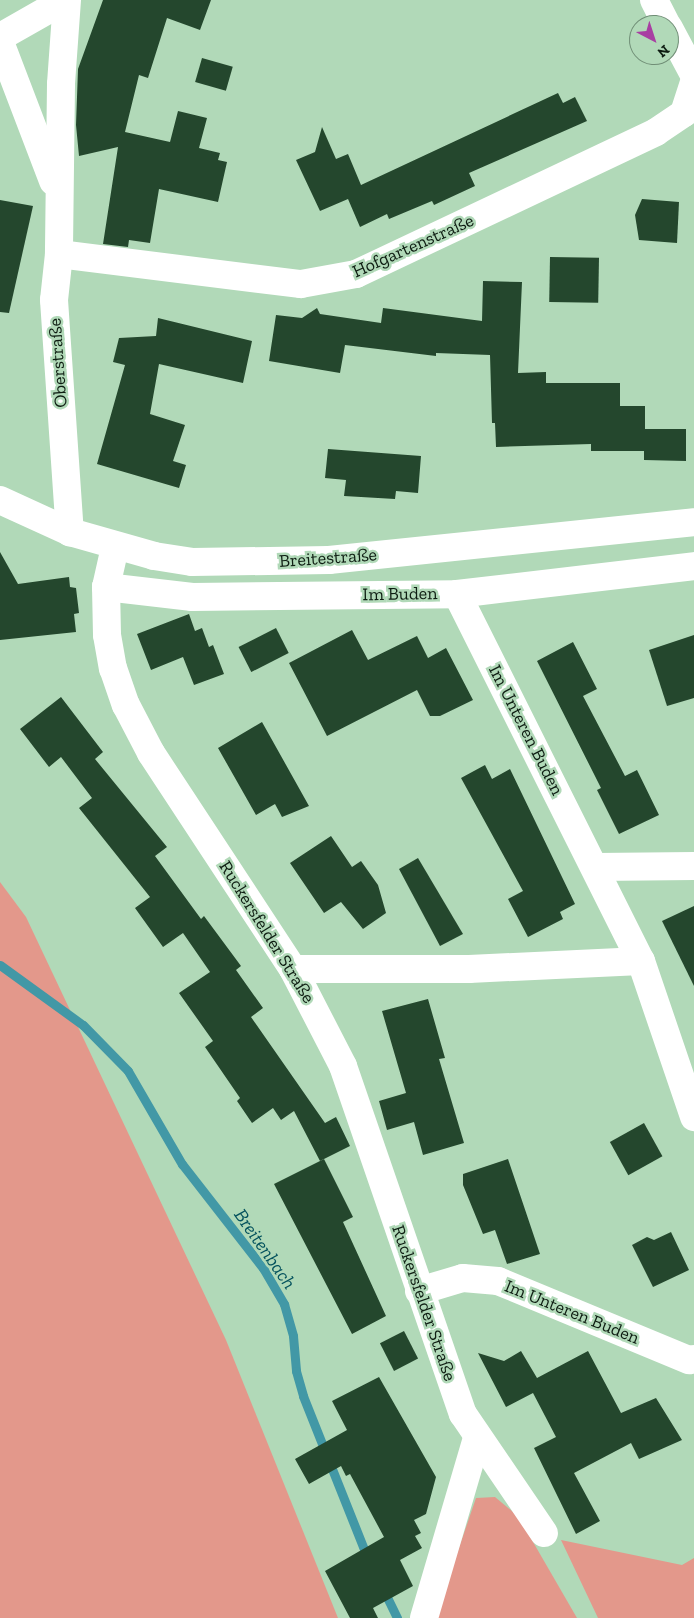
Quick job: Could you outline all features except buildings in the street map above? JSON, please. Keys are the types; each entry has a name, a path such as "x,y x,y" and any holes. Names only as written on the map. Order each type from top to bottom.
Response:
{"street":[{"path":"0,37 66,0"},
{"name":"Oberstraße","path":"66,0 61,84 58,194 59,254 54,300 70,532"},
{"path":"654,0 662,15"},
{"name":"Oberstraße","path":"0,42 58,194"},
{"path":"679,47 694,74"},
{"name":"Hofgartenstraße","path":"59,254 301,284 356,274 656,132 689,122 694,82"},
{"name":"Breitestraße","path":"0,500 70,532 115,547 192,562 329,560 694,522"},
{"name":"Ruckersfelder Straße","path":"115,547 106,587 107,635 112,668 126,705 151,753 293,969 343,1066 463,1414 477,1438 544,1532"},
{"name":"Im Buden","path":"106,587 192,597 457,594 694,566"},
{"name":"Im Unteren Buden","path":"457,594 596,867 641,961 694,1117"},
{"path":"596,867 694,866"},
{"path":"293,969 469,969 641,961"},
{"name":"Im Unteren Buden","path":"419,1291 463,1278 498,1281 689,1360 694,1359"},
{"path":"424,1618 477,1438"}],"shaded area":[{"path":"0,882 26,917 226,1340 338,1618 0,1618"},
{"path":"495,1497 518,1516 577,1618 435,1618 476,1498"},
{"path":"561,1540 682,1565 694,1558 694,1618 598,1618"}],"waterway":[{"name":"Breitenbach","path":"0,965 83,1025 128,1071 182,1164 263,1268 284,1304 293,1336 296,1371 303,1396 368,1559"},
{"name":"Breitenbach","path":"383,1589 397,1618"}]}
